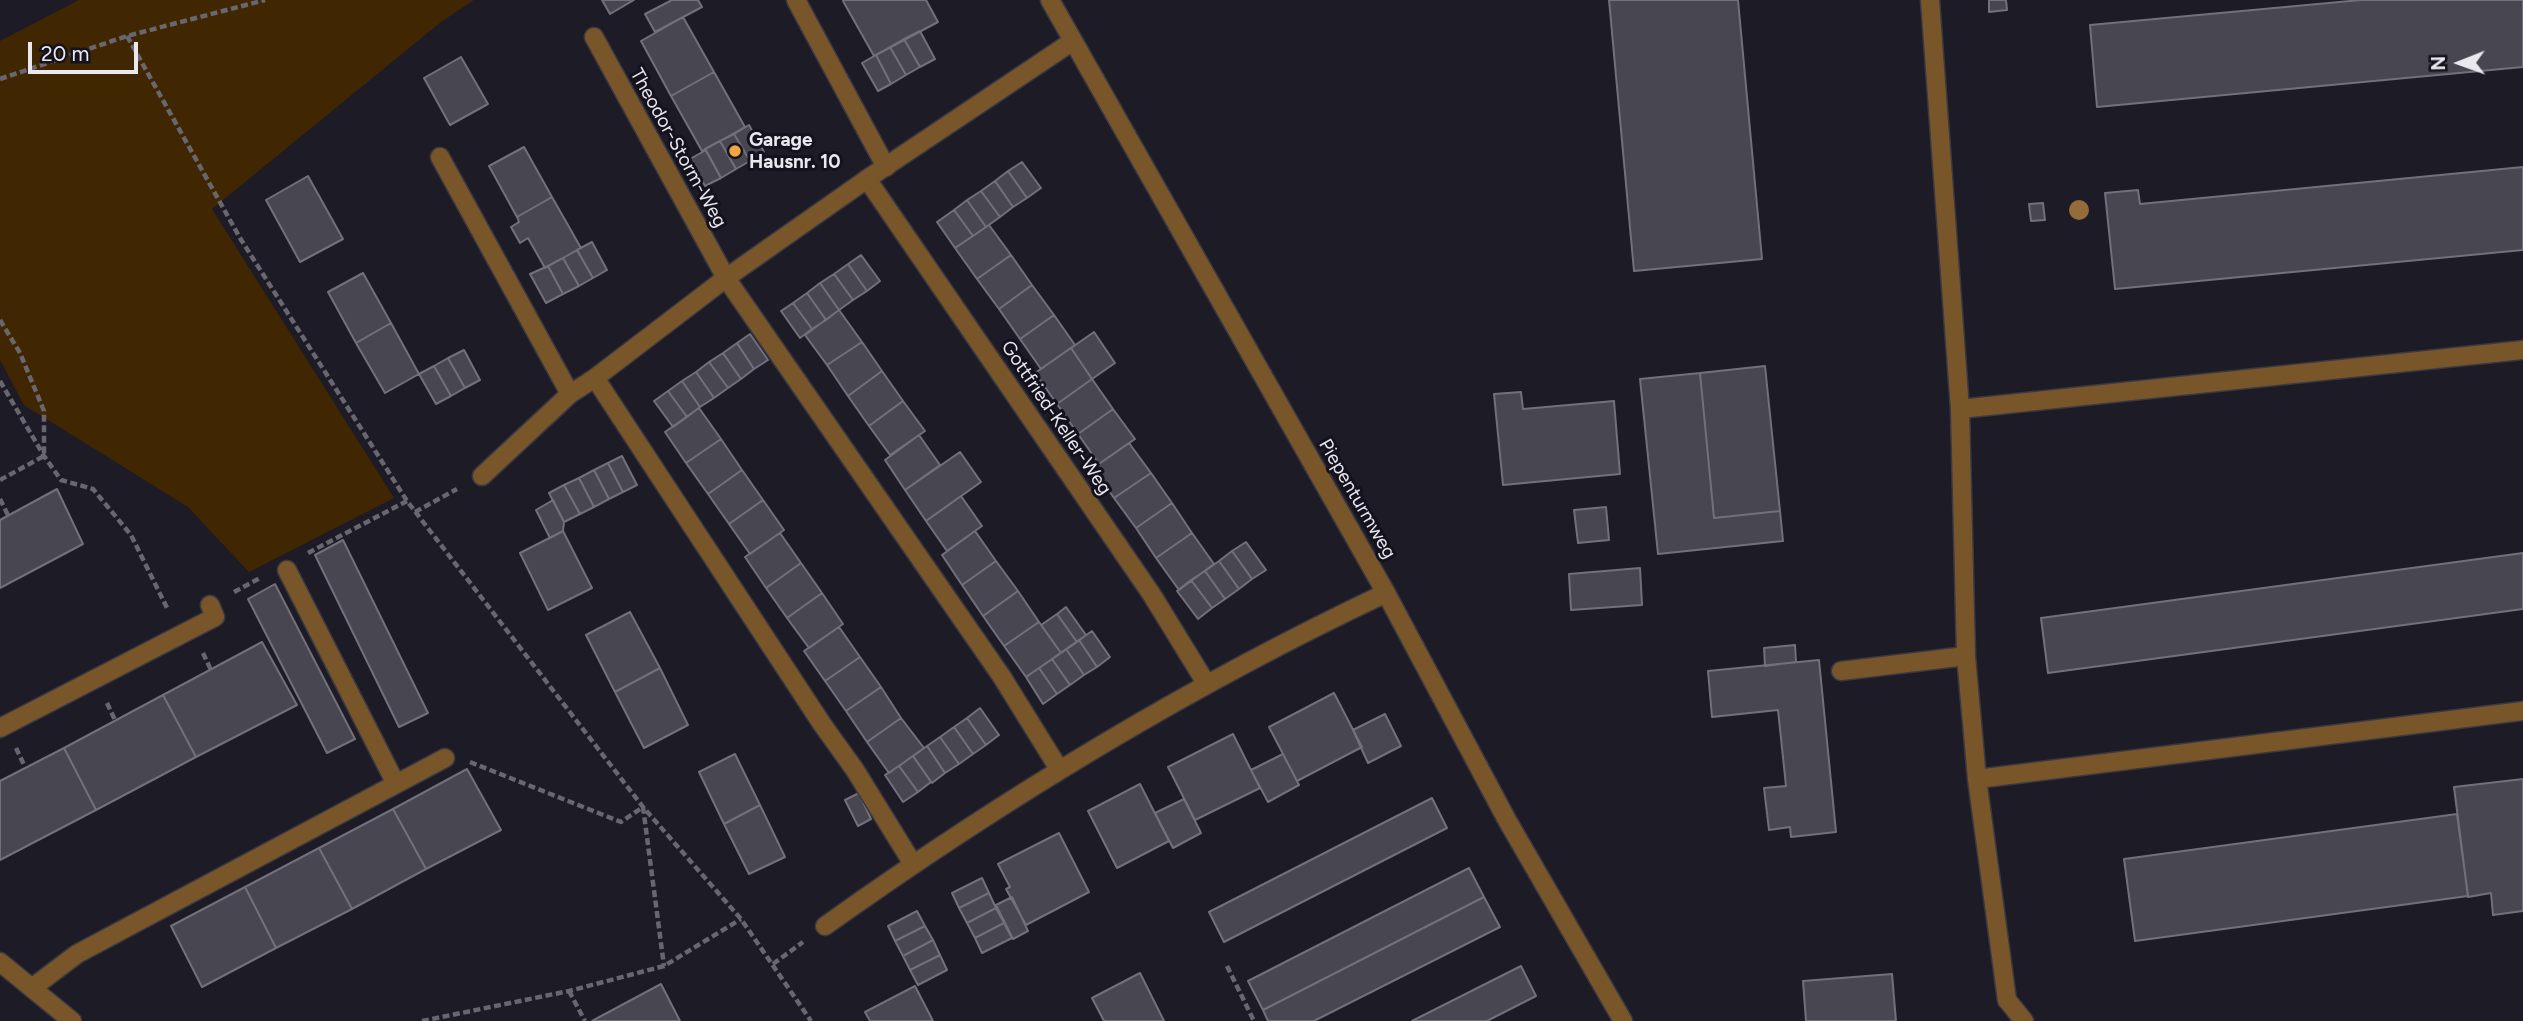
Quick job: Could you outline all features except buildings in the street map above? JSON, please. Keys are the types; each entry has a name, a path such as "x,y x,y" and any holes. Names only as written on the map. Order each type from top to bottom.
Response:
{"street":[{"path":"796,0 886,167"},
{"name":"Piepenturmweg","path":"1050,0 1386,593 1507,820 1623,1021"},
{"path":"1930,0 1961,409 1966,656 1977,779 2007,1000 2024,1021"},
{"name":"Theodor-Storm-Weg","path":"594,37 726,278"},
{"path":"482,476 570,394 726,278 867,179 1073,41"},
{"path":"440,157 570,394"},
{"name":"Gottfried-Keller-Weg","path":"867,179 1152,595 1206,683"},
{"path":"726,278 1002,677 1059,769"},
{"path":"1961,409 2523,351"},
{"path":"594,378 855,770 913,864"},
{"path":"287,570 396,784"},
{"path":"825,926 913,864 1059,769 1206,683 1386,593"},
{"path":"0,728 215,617 210,605"},
{"path":"1841,671 1966,656"},
{"path":"1977,779 2523,711"},
{"path":"32,988 77,954 445,758"},
{"path":"0,962 72,1021"}],"path":[{"path":"0,79 127,36 265,0"},
{"path":"127,36 240,238 415,512 643,807 741,919 811,1021"},
{"path":"0,320 20,353 44,411 44,456"},
{"path":"0,381 61,480 93,489 131,535 181,636"},
{"path":"0,480 44,456"},
{"path":"415,512 482,476"},
{"path":"0,499 8,515"},
{"path":"445,758 475,764 621,822 643,807"},
{"path":"643,807 663,966"},
{"path":"422,1021 569,991 663,966 741,919"},
{"path":"773,964 825,926"},
{"path":"1227,966 1254,1021"},
{"path":"569,991 585,1021"}],"shaded area":[{"path":"79,0 474,0 441,22 212,209 394,498 249,572 188,507 24,405 0,360 0,41"}],"place":[{"name":"Garage Hausnr. 10","path":"735,151"}]}
